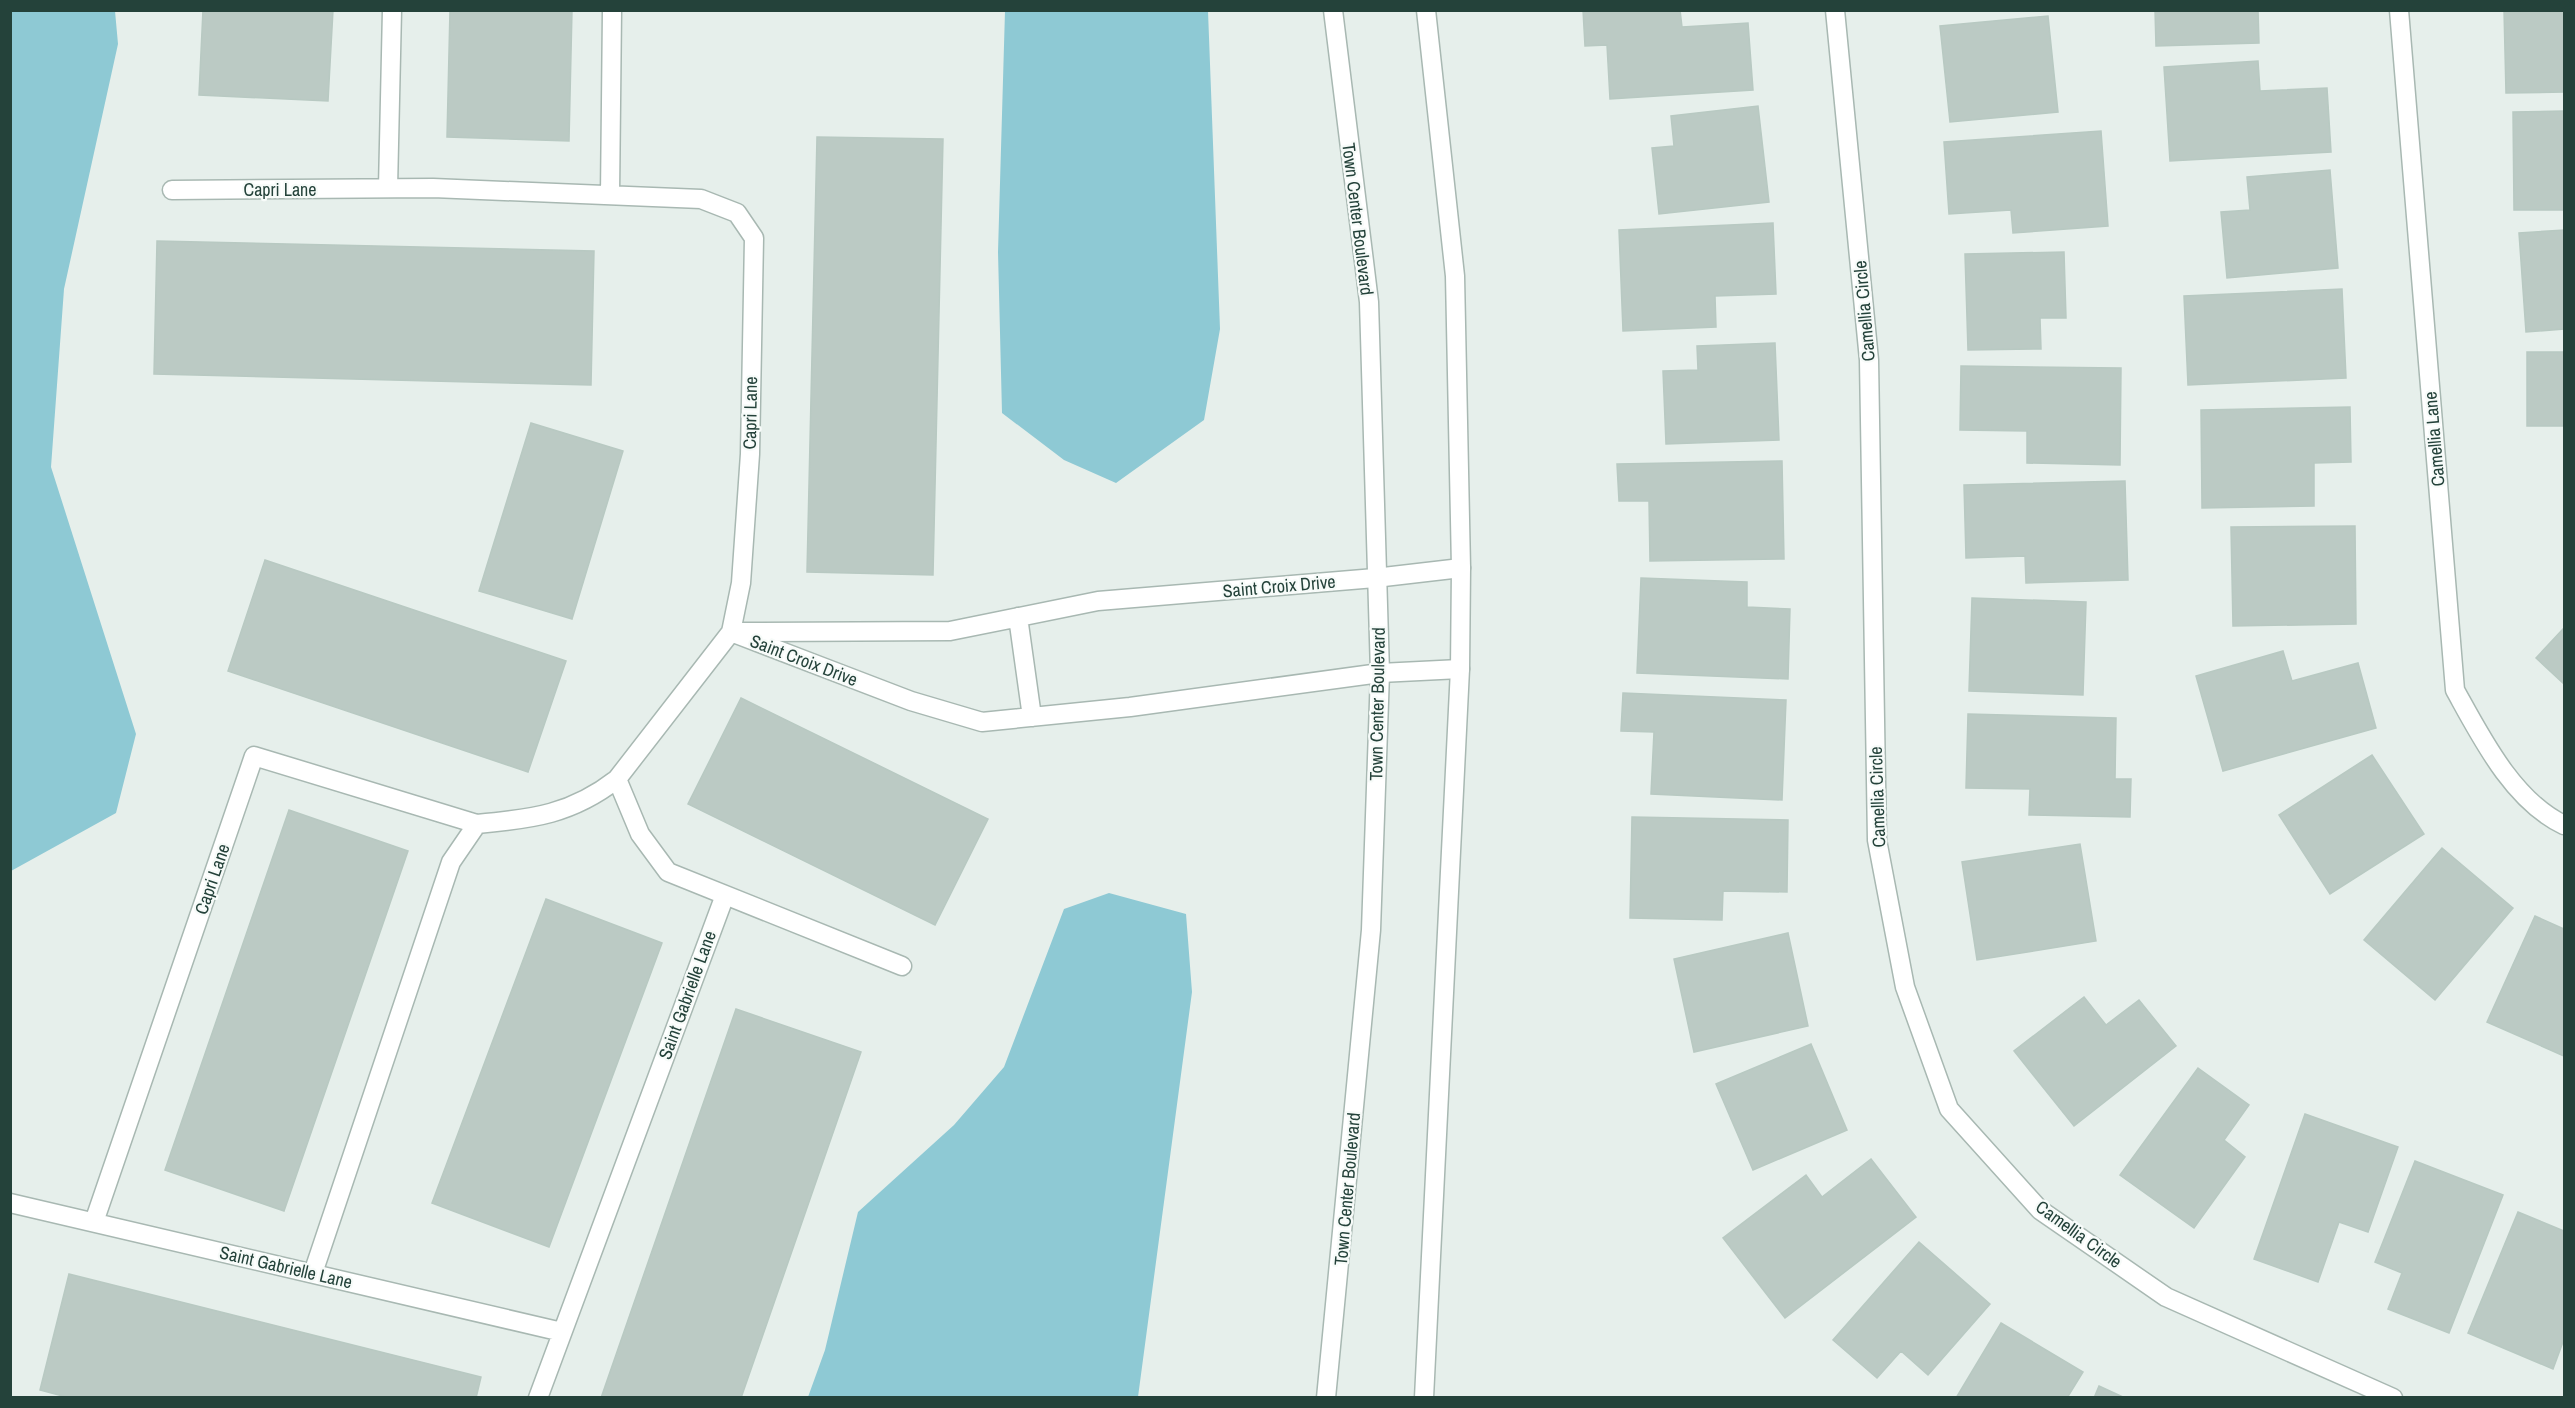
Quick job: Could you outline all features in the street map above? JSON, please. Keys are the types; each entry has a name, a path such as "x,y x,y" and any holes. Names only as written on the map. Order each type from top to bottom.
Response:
{"street":[{"path":"388,188 392,10"},
{"path":"610,195 612,10"},
{"name":"Town Center Boulevard","path":"1326,1398 1371,930 1380,673 1375,578 1369,302 1333,10"},
{"path":"1424,1398 1460,669 1461,568 1455,276 1426,10"},
{"name":"Camellia Circle","path":"1835,10 1869,360 1877,840 1905,987 1949,1109 2040,1210 2166,1296 2393,1398"},
{"name":"Camellia Lane","path":"2399,10 2454,690 2495,762 2548,817 2565,825"},
{"name":"Capri Lane","path":"94,1222 254,756 477,824 537,818 593,798 617,779 731,632 741,583 750,454 754,238 737,213 701,199 610,195 388,188 172,190"},
{"name":"Saint Croix Drive","path":"731,632 950,631 1098,601 1375,578 1461,568"},
{"path":"1017,617 1032,717"},
{"name":"Saint Croix Drive","path":"731,632 911,701 982,722 1130,707 1380,673 1460,669"},
{"path":"617,779 640,834 668,872 902,966"},
{"path":"313,1273 451,862 477,824"},
{"name":"Saint Gabrielle Lane","path":"538,1398 724,895"},
{"name":"Saint Gabrielle Lane","path":"10,1203 562,1332"}],"water":[{"path":"11,10 115,11 118,44 64,289 51,467 136,734 116,813 11,871"},
{"path":"1005,11 1208,11 1220,329 1204,420 1116,483 1064,460 1002,413 998,252"},
{"path":"1109,893 1186,914 1192,992 1138,1397 808,1397 825,1350 858,1212 954,1125 1004,1067 1064,909"}],"building":[{"path":"203,10 333,10 328,101 199,95"},
{"path":"450,10 572,10 569,141 447,137"},
{"path":"1583,10 1680,10 1682,27 1748,23 1753,90 1610,99 1607,45 1585,46"},
{"path":"2155,10 2258,10 2259,43 2156,46"},
{"path":"2504,10 2564,10 2564,92 2506,93"},
{"path":"2048,16 2058,112 1950,122 1940,26"},
{"path":"2258,61 2260,91 2327,88 2331,152 2170,161 2164,67"},
{"path":"1758,106 1769,202 1659,214 1652,148 1674,146 1671,116"},
{"path":"2564,111 2564,210 2514,210 2513,112"},
{"path":"2101,131 2108,226 2013,233 2011,210 1949,214 1944,142"},
{"path":"817,137 943,139 933,575 807,572"},
{"path":"2330,170 2338,268 2227,278 2221,212 2250,210 2247,177"},
{"path":"1773,223 1776,294 1715,296 1716,327 1623,331 1619,230"},
{"path":"2564,230 2564,329 2526,332 2519,233"},
{"path":"157,241 594,251 591,385 154,374"},
{"path":"2064,252 2066,318 2040,318 2041,349 1968,350 1965,254"},
{"path":"2342,289 2346,378 2188,385 2184,296"},
{"path":"1775,343 1779,440 1666,444 1663,371 1698,370 1697,346"},
{"path":"2527,352 2564,352 2564,426 2527,426"},
{"path":"1961,366 2121,368 2120,465 2027,463 2027,431 1960,430"},
{"path":"2350,407 2351,462 2314,463 2314,506 2202,508 2201,410"},
{"path":"531,423 623,451 572,619 479,591"},
{"path":"1782,461 1784,559 1650,561 1649,501 1619,501 1617,464"},
{"path":"2125,481 2128,580 2026,583 2025,556 1966,558 1964,485"},
{"path":"2355,526 2356,624 2233,626 2231,527"},
{"path":"265,560 566,661 528,772 228,671"},
{"path":"1641,578 1747,582 1747,607 1790,609 1788,679 1637,673"},
{"path":"1972,598 2086,602 2083,695 1969,691"},
{"path":"2564,628 2564,684 2536,658"},
{"path":"2283,651 2292,681 2358,663 2376,728 2223,771 2196,676"},
{"path":"1623,693 1786,700 1782,800 1651,794 1654,732 1621,731"},
{"path":"741,698 988,819 935,925 688,804"},
{"path":"1968,714 2116,718 2115,779 2131,779 2130,817 2029,815 2030,789 1966,788"},
{"path":"2372,755 2424,834 2330,894 2279,815"},
{"path":"289,810 408,851 284,1211 165,1170"},
{"path":"1632,817 1788,820 1787,892 1723,891 1722,920 1630,918"},
{"path":"2080,844 2096,941 1977,960 1962,862"},
{"path":"2442,848 2513,908 2435,1000 2364,940"},
{"path":"546,899 662,943 549,1247 432,1203"},
{"path":"2535,916 2564,929 2564,1056 2487,1022"},
{"path":"1788,933 1808,1026 1694,1052 1674,959"},
{"path":"2084,997 2106,1025 2139,1000 2176,1046 2074,1126 2014,1051"},
{"path":"736,1009 861,1052 741,1398 601,1398"},
{"path":"1811,1044 1847,1130 1753,1170 1716,1084"},
{"path":"2198,1068 2249,1105 2224,1140 2245,1157 2194,1228 2120,1175"},
{"path":"2305,1114 2398,1147 2368,1232 2339,1222 2318,1282 2254,1259"},
{"path":"1871,1159 1916,1217 1785,1318 1723,1238 1806,1175 1822,1197"},
{"path":"2415,1161 2503,1195 2449,1333 2388,1309 2402,1273 2375,1262"},
{"path":"2518,1212 2564,1231 2564,1339 2553,1369 2468,1333"},
{"path":"1919,1242 1990,1304 1928,1375 1901,1351 1877,1378 1833,1340"},
{"path":"69,1274 481,1377 476,1398 70,1398 40,1390"},
{"path":"2001,1323 2083,1372 2067,1398 1956,1398"},
{"path":"2099,1386 2125,1398 2094,1398"}]}
